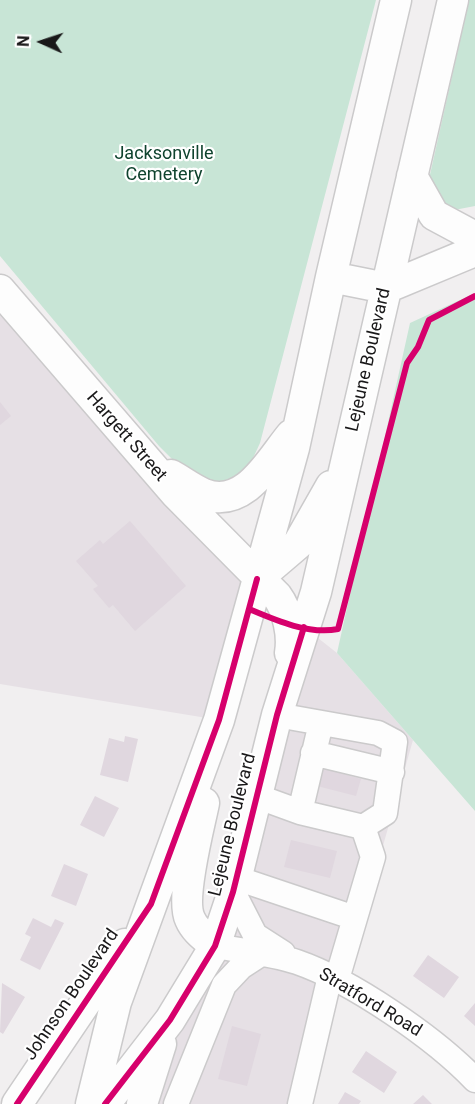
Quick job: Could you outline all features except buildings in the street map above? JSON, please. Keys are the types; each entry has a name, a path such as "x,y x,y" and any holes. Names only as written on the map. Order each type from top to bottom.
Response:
{"main road":[{"path":"215,946 200,934 189,918 186,899 219,720 299,425 396,0"},
{"name":"Lejeune Boulevard","path":"170,1020 215,946 234,885 286,683 316,592 453,0"},
{"path":"412,176 434,215 475,237"},
{"path":"331,277 386,288 475,250"},
{"name":"Hargett Street","path":"0,290 147,462 284,606 292,646 286,683"},
{"path":"147,462 204,494 221,497 254,482 299,425"},
{"path":"257,579 298,544 346,461"},
{"path":"91,1104 116,1002 219,720"},
{"name":"Johnson Boulevard","path":"17,1104 151,904"},
{"path":"105,1104 170,1020"},
{"path":"142,1104 170,1020"}],"street":[{"path":"256,796 300,812 363,827 385,813 395,742 378,733 277,715"},
{"path":"300,812 321,723"},
{"path":"313,753 392,772"},
{"path":"300,1104 334,977 373,857 363,827"},
{"path":"234,885 354,918"},
{"path":"234,885 255,935 295,961"},
{"name":"Stratford Road","path":"215,946 295,961 334,977 438,1045 475,1080"},
{"path":"176,1104 224,985 241,967 261,954"}],"shaded area":[{"path":"0,290 257,579 219,720 0,684"},
{"path":"304,627 337,653 413,740 352,955 335,1001 312,1104 105,1104 215,946"}],"green space":[{"name":"Jacksonville Cemetery","path":"0,0 376,0 260,443 248,469 226,485 189,476 159,446 0,256"},
{"path":"469,0 475,0 475,206 449,211 429,179"},
{"path":"475,293 475,811 337,653 410,323"}],"cycle path":[{"path":"249,609 281,622 304,628 338,629 407,363 418,347 429,320 475,296"},
{"path":"17,1104 151,904 219,720 257,579"},
{"path":"105,1104 170,1020 215,946 233,892 277,715 304,627"}]}
